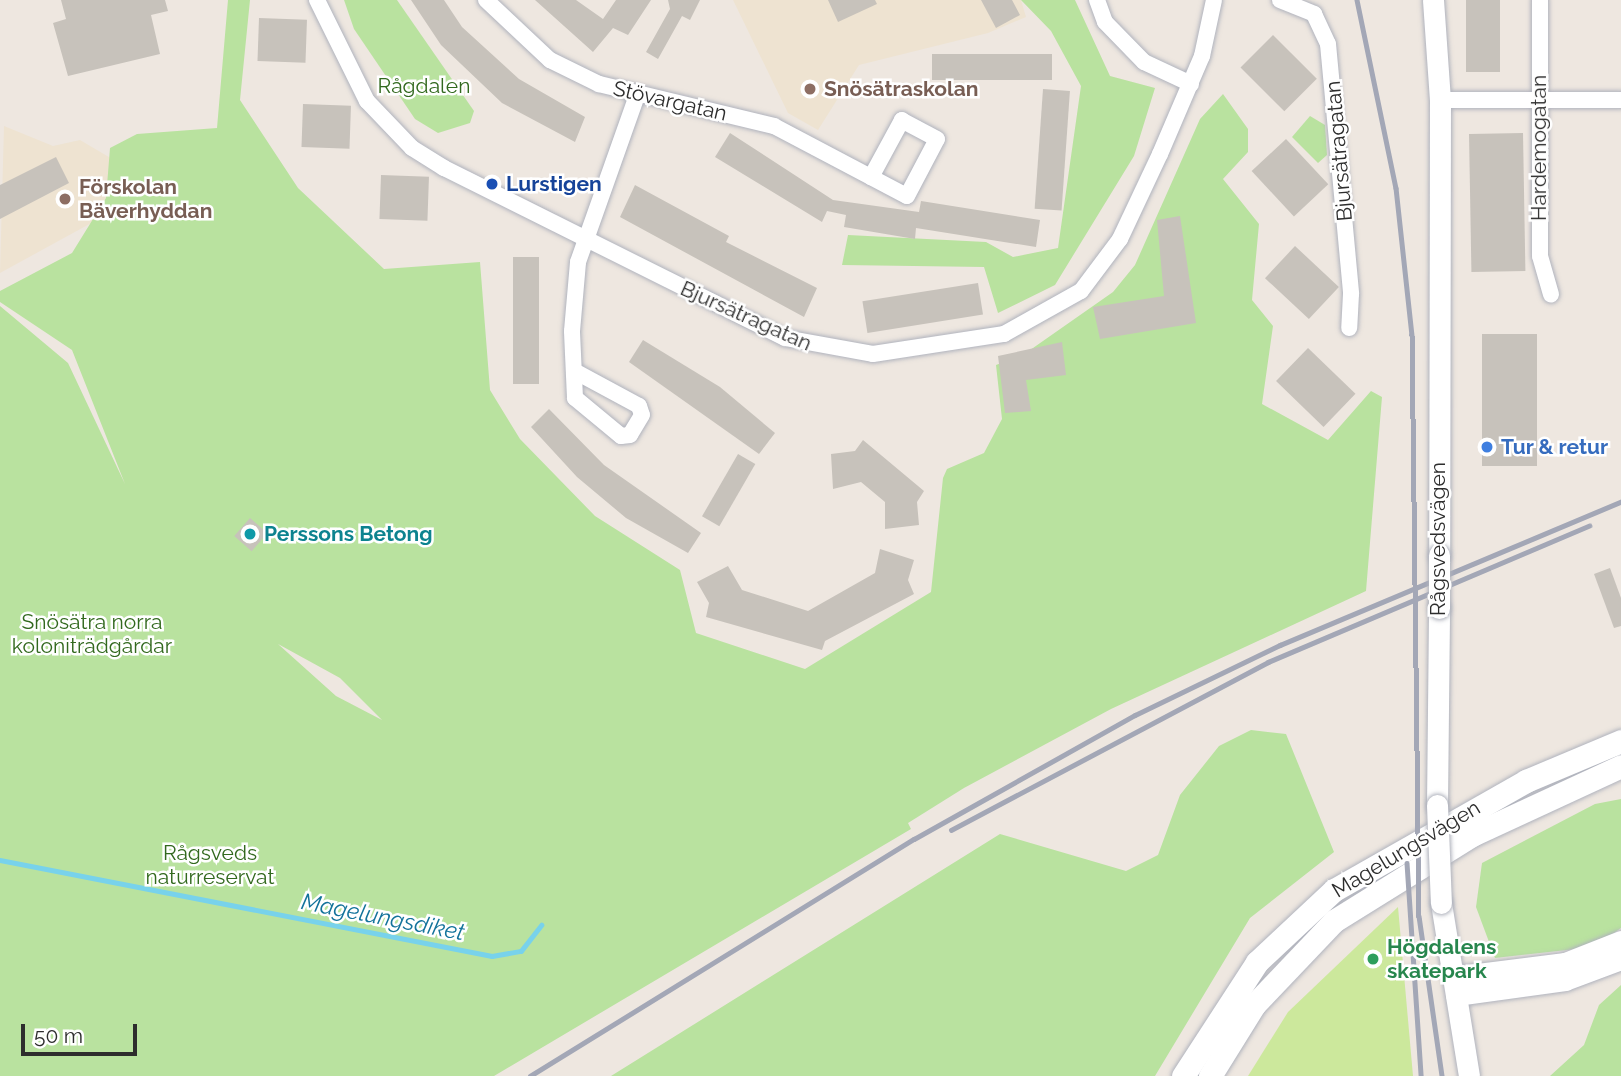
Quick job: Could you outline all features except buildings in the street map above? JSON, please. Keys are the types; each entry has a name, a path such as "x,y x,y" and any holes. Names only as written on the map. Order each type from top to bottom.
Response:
{"main road":[{"name":"Magelungsvägen","path":"1183,1076 1257,962 1334,890 1514,787 1621,741"},
{"name":"Magelungsvägen","path":"1210,1076 1271,984 1334,921 1472,835 1621,766"}],"street":[{"name":"Bjursätragatan","path":"317,0 350,75 412,148 586,239 785,338 820,349 912,352 1004,334 1062,304 1097,274 1120,239 1191,83 1214,0"},
{"name":"Stövargatan","path":"486,0 550,61 636,98 774,126 907,196 937,139 902,120 871,177"},
{"path":"1097,0 1105,22 1144,62 1191,83"},
{"name":"Bjursätragatan","path":"1280,0 1314,14 1328,44 1351,294 1349,328"},
{"name":"Rågsvedsvägen","path":"1433,0 1440,100 1437,805 1441,903 1469,1076"},
{"name":"Hardemogatan","path":"1540,0 1540,256 1551,294"},
{"path":"578,373 639,406 642,415 630,435 621,436 584,410 575,398 578,373 572,331 586,239 636,98"},
{"path":"1440,100 1621,100"},
{"path":"1455,986 1564,963 1621,941"},
{"path":"1455,986 1566,980 1621,959"}],"shaded area":[{"name":"Snösätraskolan","path":"733,0 1021,0 1026,17 988,33 859,65 818,130 788,113"},
{"name":"Förskolan Bäverhyddan","path":"4,126 53,146 80,140 119,163 126,204 0,273"}],"green space":[{"path":"228,0 250,0 240,100 298,188 384,269 480,262 490,390 520,439 595,516 680,570 696,633 805,669 931,592 943,478 947,469 984,453 1002,419 996,365 1023,355 1113,292 1135,265 1200,119 1223,94 1248,129 1248,152 1223,179 1259,224 1252,300 1273,326 1262,404 1328,440 1371,391 1382,397 1366,591 1111,709 964,788 908,823 911,829 494,1076 0,1076 0,306 68,363 125,484 72,350 0,302 0,291 72,253 106,198 110,148 137,134 217,128","holes":["278,644 340,678 382,720 336,696"]},
{"name":"Rågdalen","path":"344,0 397,0 474,111 470,123 438,133 415,119 354,29"},
{"path":"1021,0 1075,0 1110,76 1155,88 1134,156 1055,285 998,313 984,267 842,265 848,235 986,242 1013,257 1058,248 1081,86 1051,31"},
{"path":"1310,116 1325,125 1327,155 1318,163 1292,137"},
{"path":"1251,730 1286,734 1334,852 1250,918 1155,1076 611,1076 1000,834 1126,871 1158,855 1180,795 1219,746"},
{"path":"1621,799 1621,928 1594,947 1495,958 1476,907 1482,863 1595,804"},
{"name":"Högdalens skatepark","path":"1398,907 1413,1076 1248,1076 1288,1012"},
{"path":"1621,985 1621,1076 1550,1076 1584,1045 1599,1005"}],"waterway":[{"name":"Magelungsdiket","path":"0,860 492,956 521,951 541,925"}],"railway":[{"path":"1357,0 1396,188 1412,335 1419,916 1442,1076"},
{"path":"530,1076 914,839 1135,715 1280,645 1621,502"},
{"path":"951,830 1268,662 1589,526"},
{"path":"1407,863 1421,1076"}],"place":[{"name":"Snösätraskolan","path":"810,89"},
{"name":"Lurstigen","path":"492,184"},
{"name":"Förskolan Bäverhyddan","path":"65,199"},
{"name":"Tur & retur","path":"1487,447"},
{"name":"Perssons Betong","path":"250,534"},
{"name":"Högdalens skatepark","path":"1373,959"}],"park label":[{"name":"Snösätra norra koloniträdgårdar","path":"92,634"},
{"name":"Rågsveds naturreservat","path":"210,865"}]}
